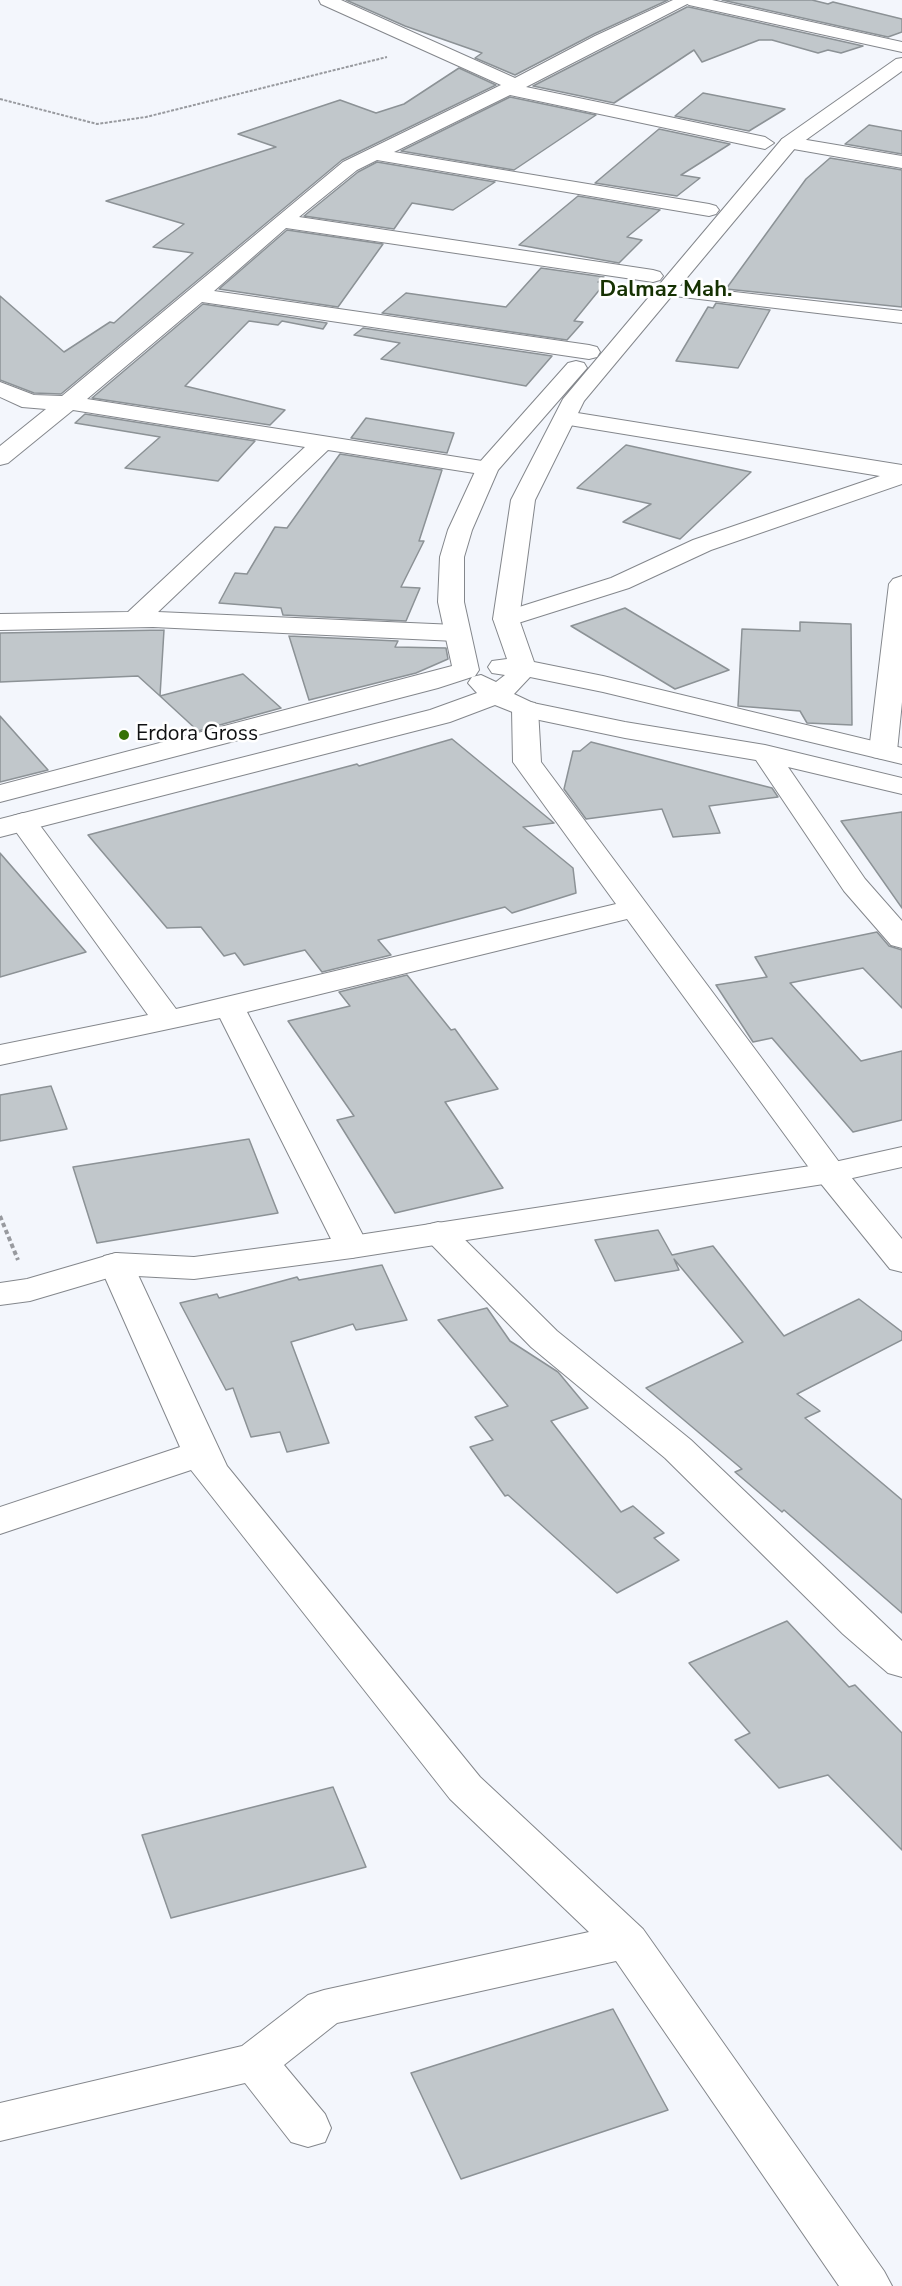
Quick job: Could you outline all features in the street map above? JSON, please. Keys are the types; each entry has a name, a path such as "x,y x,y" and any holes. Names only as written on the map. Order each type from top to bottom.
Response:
{"street":[{"path":"327,0 444,53 512,87 765,143"},
{"path":"0,459 350,166 512,87 600,40 688,0 902,48"},
{"path":"523,668 506,619 523,500 574,399 709,210 771,136 902,48"},
{"path":"902,63 789,143 659,283 589,352 487,468 460,530 452,557 451,602 466,670 496,695 525,709 625,730 765,753 902,786"},
{"path":"789,143 902,162"},
{"path":"374,154 709,210"},
{"path":"282,221 659,283 902,317"},
{"path":"197,295 589,352"},
{"path":"0,389 30,402 69,403 487,468"},
{"path":"565,418 902,474"},
{"path":"135,619 322,443"},
{"path":"506,619 620,583 702,546 902,474"},
{"path":"0,794 417,685 466,670 523,668 603,684 892,754 902,585"},
{"path":"0,622 135,619 456,633"},
{"path":"168,1020 12,825 440,716 496,695 514,681 523,668"},
{"path":"525,709 527,762 830,1173 902,1261"},
{"path":"765,753 854,885 902,939"},
{"path":"0,1055 229,1006 634,908"},
{"path":"229,1006 352,1247"},
{"path":"15,1292 116,1264 194,1268 352,1247 830,1173 902,1157"},
{"path":"438,1232 544,1339 678,1449 857,1624 902,1663"},
{"path":"116,1264 210,1471 465,1788 627,1941 867,2286"},
{"path":"0,1521 201,1453"},
{"path":"0,2122 255,2062 324,2008 627,1941"},
{"path":"255,2062 308,2128"}],"path":[{"path":"0,99 97,124 146,117 411,52 444,53"},
{"path":"0,1216 15,1292"}],"building":[{"path":"346,0 668,0 594,34 515,75 475,58 482,53 405,26"},
{"path":"722,0 812,0 828,4 833,2 902,19 902,32 888,37"},
{"path":"687,7 863,46 841,53 828,50 818,53 772,40 759,40 702,62 694,50 614,103 533,86"},
{"path":"459,68 496,85 342,160 61,394 34,393 0,380 0,296 64,352 110,322 114,323 193,253 153,247 184,224 106,201 276,147 238,134 340,100 376,113 404,104"},
{"path":"703,93 785,109 749,131 675,116"},
{"path":"510,97 596,115 514,170 401,151"},
{"path":"869,125 902,131 902,154 845,144"},
{"path":"659,129 730,144 681,175 700,178 677,196 595,183"},
{"path":"830,158 902,170 902,307 726,289 806,179"},
{"path":"377,162 495,182 453,210 412,203 394,229 304,216 358,172"},
{"path":"578,196 660,210 627,237 642,240 619,263 519,245"},
{"path":"287,230 383,244 338,307 219,289"},
{"path":"541,268 604,277 598,282 605,283 574,321 583,322 567,340 382,313 406,293 506,307"},
{"path":"716,303 770,310 738,368 676,361 708,307 713,308"},
{"path":"203,304 327,323 323,329 282,321 278,325 249,321 185,386 285,410 270,425 92,398"},
{"path":"363,328 552,356 526,386 381,359 400,343 354,335"},
{"path":"85,414 255,441 218,481 125,468 160,437 75,423"},
{"path":"366,418 454,433 447,453 351,438"},
{"path":"626,445 751,472 680,539 623,522 651,504 577,488"},
{"path":"340,454 442,470 419,541 424,541 401,587 420,588 406,621 283,615 281,608 219,603 235,573 247,574 275,527 287,528"},
{"path":"625,608 729,670 675,689 571,626"},
{"path":"800,622 851,624 852,725 807,723 800,711 738,706 742,629 800,631"},
{"path":"164,630 160,696 138,676 0,682 0,633"},
{"path":"289,636 398,641 395,647 446,648 448,659 416,673 309,700"},
{"path":"243,674 281,708 198,731 160,696"},
{"path":"0,716 48,770 0,782"},
{"path":"452,739 554,823 523,827 573,868 576,893 512,913 505,907 378,940 391,955 322,972 305,950 244,965 235,953 224,956 201,927 167,928 88,835 357,764 359,766"},
{"path":"591,742 772,788 778,797 709,806 720,833 673,837 662,809 586,819 564,789 573,751 580,751"},
{"path":"902,812 902,908 841,821"},
{"path":"0,853 86,952 0,977"},
{"path":"877,932 889,946 902,950 902,1008 863,968 790,983 861,1061 902,1051 902,1120 853,1132 772,1038 753,1042 716,985 767,977 755,957"},
{"path":"407,975 451,1030 455,1029 498,1089 445,1102 503,1188 395,1213 337,1120 354,1116 288,1021 350,1006 339,992"},
{"path":"51,1086 67,1129 0,1141 0,1095"},
{"path":"249,1139 278,1213 97,1243 73,1167"},
{"path":"658,1230 672,1255 713,1246 784,1336 859,1299 902,1332 902,1340 797,1394 820,1411 805,1418 902,1500 902,1613 784,1510 782,1512 735,1472 742,1469 646,1388 743,1342 674,1259 679,1270 615,1281 595,1240"},
{"path":"382,1265 407,1320 356,1330 353,1324 291,1342 329,1443 287,1452 280,1432 251,1437 233,1388 226,1390 180,1303 217,1294 219,1298 297,1277 299,1280"},
{"path":"487,1308 510,1341 558,1372 588,1408 551,1421 621,1512 633,1506 664,1533 654,1538 679,1560 617,1593 508,1495 505,1496 470,1447 493,1440 475,1417 508,1406 438,1320"},
{"path":"787,1621 849,1687 855,1685 902,1733 902,1850 828,1775 779,1788 735,1740 750,1733 689,1663"},
{"path":"333,1787 366,1867 171,1918 142,1835"},
{"path":"613,2009 668,2110 461,2179 411,2073"}],"place":[{"name":"Erdora Gross","path":"124,735"}],"district":[{"name":"Dalmaz Mah.","path":"666,291"}]}
